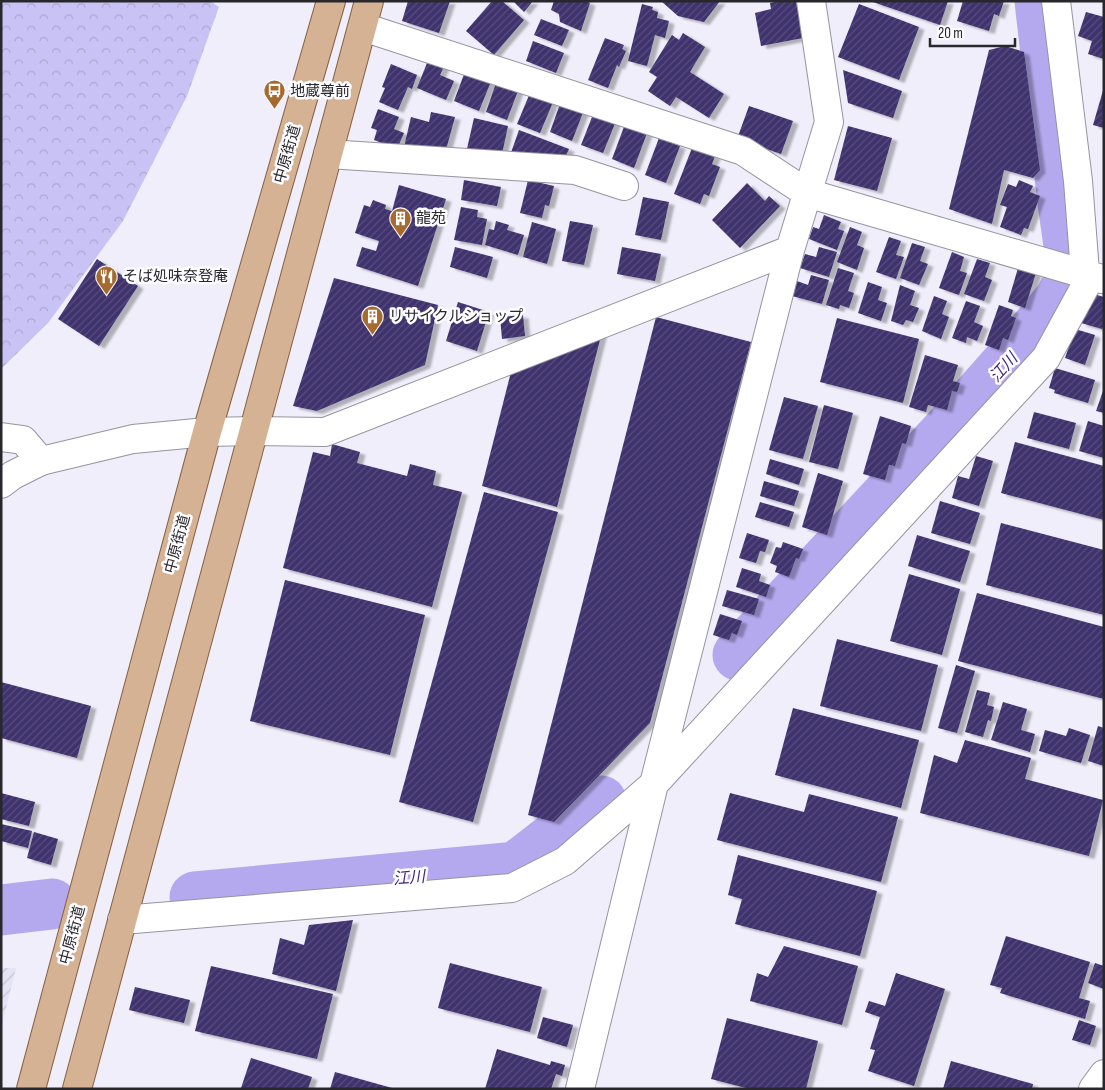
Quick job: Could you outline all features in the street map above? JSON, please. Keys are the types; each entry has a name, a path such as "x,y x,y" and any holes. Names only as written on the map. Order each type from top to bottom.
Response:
{"main road":[{"name":"中原街道","path":"31,1089 207,432 331,1"},
{"path":"77,1089 366,14"}],"street":[{"path":"580,1089 654,784 790,250 829,122 811,1"},
{"path":"1056,1 1078,181 1095,277"},
{"path":"366,14 743,151 807,193 1095,277"},
{"path":"328,154 575,170 624,186"},
{"path":"1,484 41,461 133,438 207,432 324,432 790,250"},
{"path":"122,920 512,888 565,861 654,784 1046,358 1086,285 1095,277"},
{"path":"1,437 23,440 41,461"}],"shaded area":[{"path":"1,968 16,968 1,1028"}],"green space":[{"path":"1,1 210,1 219,7 187,96 123,221 48,323 1,369"}],"building":[{"path":"408,1 450,1 439,33 402,21"},
{"path":"492,1 502,1 524,20 494,55 466,31"},
{"path":"513,1 533,1 524,12"},
{"path":"554,1 586,1 590,3 581,31 560,22 559,14 551,10"},
{"path":"661,1 720,1 704,22 678,16"},
{"path":"796,1 803,38 761,46 755,13 771,9 770,3"},
{"path":"870,1 948,1 940,25"},
{"path":"963,1 1004,1 999,16 994,14 989,31 957,21"},
{"path":"642,4 653,7 652,10 658,12 657,18 669,21 665,38 655,35 647,66 628,61"},
{"path":"859,4 919,27 899,80 838,57"},
{"path":"1086,12 1104,17 1104,59 1088,54 1092,41 1078,36"},
{"path":"541,19 569,30 562,46 534,35"},
{"path":"683,33 705,47 690,72 724,94 709,118 676,97 670,106 648,91 657,77 649,72 672,35 679,40"},
{"path":"605,38 624,45 622,49 626,51 619,67 617,65 608,88 588,80"},
{"path":"533,41 564,53 556,73 526,61"},
{"path":"1005,46 1024,52 1040,170 1033,178 1004,170 992,224 949,209 989,50"},
{"path":"429,58 445,64 440,75 454,81 446,100 417,88"},
{"path":"391,64 417,75 412,89 408,87 398,110 379,102 385,88 382,87"},
{"path":"466,69 492,79 479,111 454,101"},
{"path":"843,70 902,91 893,118 848,103"},
{"path":"497,80 519,88 507,120 486,112"},
{"path":"1104,87 1104,128 1093,125"},
{"path":"530,93 553,102 540,133 517,124"},
{"path":"561,101 584,110 572,141 550,132"},
{"path":"749,106 793,121 781,154 737,139"},
{"path":"378,109 399,117 394,129 404,133 397,149 374,140 377,130 371,128"},
{"path":"431,112 455,117 444,157 404,147 411,117 429,122"},
{"path":"594,112 616,121 603,153 581,145"},
{"path":"474,118 508,126 502,154 482,149 480,157 466,153"},
{"path":"625,124 647,133 634,168 612,159"},
{"path":"848,126 892,138 877,191 834,180"},
{"path":"519,130 569,149 562,164 509,158"},
{"path":"659,138 680,146 666,183 645,175"},
{"path":"692,148 715,156 712,164 720,167 709,196 704,194 700,204 674,194"},
{"path":"464,180 501,187 497,206 461,200"},
{"path":"528,180 554,186 549,206 545,205 542,218 520,213"},
{"path":"1019,180 1033,186 1030,192 1040,196 1028,229 1024,228 1021,235 1000,227 1007,207 1000,205 1008,184 1016,187"},
{"path":"747,183 765,201 769,196 780,206 740,248 712,220"},
{"name":"龍苑","path":"399,185 446,199 418,286 356,266 362,247 376,251 379,241 355,233 364,205 370,207 373,200 386,205 385,209 392,211"},
{"path":"643,197 669,202 661,240 635,235"},
{"path":"461,207 478,210 477,217 487,219 482,245 454,240"},
{"path":"824,215 841,222 838,229 844,231 837,250 809,239 813,227 819,229"},
{"path":"496,221 509,225 507,230 524,235 518,255 485,245 489,229 494,230"},
{"path":"570,221 593,225 584,265 562,261"},
{"path":"532,222 556,229 547,264 523,257"},
{"path":"850,227 862,232 857,245 864,248 857,270 837,262"},
{"path":"889,237 901,241 896,255 904,257 896,279 876,272"},
{"path":"912,243 925,247 920,261 928,264 919,285 900,278"},
{"path":"455,247 493,257 487,278 450,267"},
{"path":"622,247 661,254 655,281 617,274"},
{"path":"819,247 837,252 829,277 800,268 805,254 816,257"},
{"path":"952,252 964,257 960,271 967,273 959,295 939,288"},
{"path":"97,259 138,286 99,346 58,319"},
{"path":"977,259 990,263 985,277 992,280 984,301 964,294"},
{"path":"838,268 854,273 848,291 854,293 849,308 840,305 839,309 826,305"},
{"path":"1018,268 1036,273 1025,308 1008,302"},
{"path":"811,275 829,280 822,304 792,296 797,281 808,285"},
{"name":"リサイクルショップ","path":"334,278 438,305 425,365 317,411 293,406"},
{"path":"868,282 882,287 878,300 887,303 881,321 858,313"},
{"path":"900,285 915,291 910,305 919,308 913,322 906,320 903,325 891,321"},
{"path":"1090,293 1104,297 1104,324 1102,329 1081,323"},
{"path":"934,296 947,301 942,314 949,317 941,339 922,331"},
{"path":"966,301 980,306 974,322 983,326 977,341 967,337 966,343 952,338"},
{"path":"458,302 489,312 477,351 446,341"},
{"path":"999,305 1013,310 1011,316 1016,318 1008,340 1003,338 999,350 985,345"},
{"path":"523,315 525,336 502,339 500,317"},
{"path":"656,317 751,342 650,723 554,822 528,815"},
{"path":"837,318 919,339 903,403 820,382"},
{"path":"1075,329 1095,335 1085,365 1065,358"},
{"path":"602,332 557,507 482,486 512,368"},
{"path":"925,355 958,365 953,381 960,383 957,392 952,391 947,410 928,405 926,412 909,407"},
{"path":"1055,368 1095,380 1088,403 1054,393 1055,390 1049,388"},
{"path":"1104,388 1104,413 1096,411"},
{"path":"784,397 818,406 803,459 769,450"},
{"path":"824,405 853,413 838,469 809,462"},
{"path":"1034,412 1076,423 1069,449 1027,438"},
{"path":"880,416 911,426 906,444 902,443 895,466 889,465 885,480 863,474"},
{"path":"1088,421 1104,426 1104,458 1079,451"},
{"path":"1015,442 1104,466 1104,520 1001,493"},
{"path":"332,444 360,452 357,463 407,476 410,464 436,471 433,485 462,492 432,607 283,568 313,452 330,456"},
{"path":"976,456 993,461 979,506 952,498 958,476 969,479"},
{"path":"770,459 804,469 799,485 766,474"},
{"path":"818,473 843,481 827,535 802,527"},
{"path":"764,481 799,491 794,506 760,496"},
{"path":"484,492 558,512 473,822 399,802"},
{"path":"940,501 980,513 970,544 931,533"},
{"path":"760,502 794,512 789,527 755,517"},
{"path":"1001,523 1104,550 1104,615 986,585"},
{"path":"747,533 769,540 765,552 760,551 756,563 739,558"},
{"path":"917,535 970,551 960,582 908,566"},
{"path":"783,542 803,549 799,559 796,558 789,577 775,572 777,566 770,563 776,547 781,548"},
{"path":"742,568 761,574 759,581 770,585 766,597 736,587"},
{"path":"909,574 960,589 942,655 890,641"},
{"path":"285,580 425,615 390,755 250,721"},
{"path":"727,590 759,599 754,615 722,606"},
{"path":"977,593 1104,627 1104,699 958,661"},
{"path":"720,614 742,621 737,635 732,633 729,640 713,635"},
{"path":"837,639 938,665 921,731 820,706"},
{"path":"956,665 975,671 957,733 938,728"},
{"path":"1,682 91,706 77,758 1,738"},
{"path":"977,690 990,693 987,705 994,707 991,721 988,720 983,737 965,732"},
{"path":"1003,702 1027,709 1021,730 1035,734 1030,752 991,740"},
{"path":"793,708 919,740 901,808 775,775"},
{"path":"1098,726 1104,728 1104,766 1088,761"},
{"path":"1069,728 1090,735 1081,763 1039,751 1045,730 1066,736"},
{"path":"965,740 1031,758 1025,779 1103,800 1089,856 920,813 934,755 957,763"},
{"path":"1,793 35,802 29,826 1,819"},
{"path":"730,793 804,812 809,794 898,817 881,882 717,840"},
{"path":"1,824 32,831 28,848 1,841"},
{"path":"34,832 58,839 51,865 27,858"},
{"path":"738,855 877,891 860,956 735,924 742,899 728,895"},
{"path":"353,920 336,991 272,974 280,938 304,945 309,925"},
{"path":"1006,936 1090,962 1079,998 1090,1001 1085,1019 1000,993 1002,988 990,985"},
{"path":"784,946 858,966 842,1025 750,1001 757,973 768,977"},
{"path":"450,963 542,987 530,1032 438,1008"},
{"path":"1095,963 1104,966 1104,989 1088,983"},
{"path":"211,966 333,994 317,1059 195,1031"},
{"path":"896,973 945,989 914,1086 868,1071 875,1050 870,1049 880,1017 865,1012 869,1001 885,1006"},
{"path":"135,987 190,1000 184,1023 129,1010"},
{"path":"543,1017 573,1025 567,1047 537,1038"},
{"path":"727,1018 818,1041 806,1089 750,1089 711,1079"},
{"path":"1079,1020 1096,1026 1090,1045 1072,1040"},
{"path":"497,1049 550,1065 551,1061 565,1065 562,1076 556,1074 551,1089 485,1089"},
{"path":"251,1058 312,1077 308,1089 241,1088"},
{"path":"951,1061 1033,1084 1032,1089 943,1089"},
{"path":"335,1072 392,1088 392,1089 330,1089"}],"waterway":[{"name":"江川","path":"738,655 945,433 1015,354 1060,299 1073,273 1040,1"},
{"name":"江川","path":"195,897 516,867 601,801"},
{"name":"江川","path":"1,910 52,904"}],"place":[{"name":"地蔵尊前","path":"274,110"},
{"name":"龍苑","path":"400,237"},
{"name":"そば処味奈登庵","path":"107,295"},
{"name":"リサイクルショップ","path":"373,335"}]}
